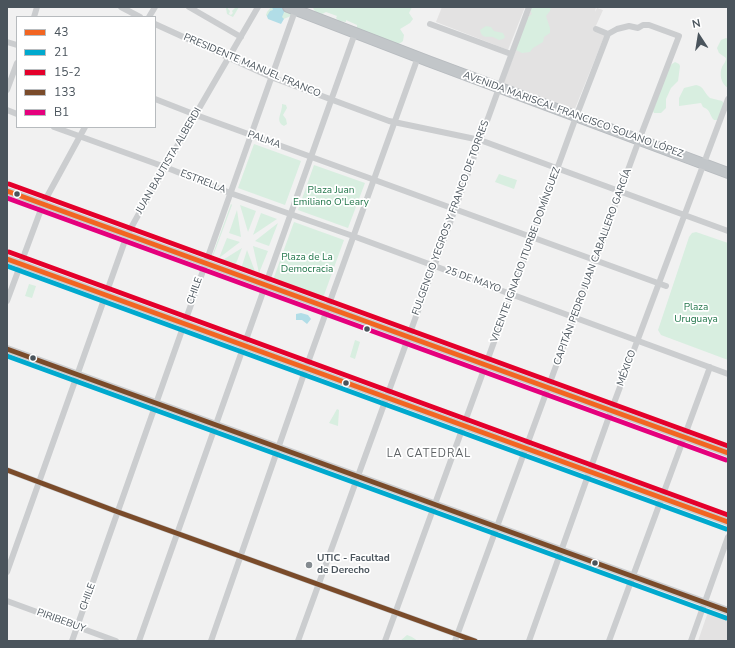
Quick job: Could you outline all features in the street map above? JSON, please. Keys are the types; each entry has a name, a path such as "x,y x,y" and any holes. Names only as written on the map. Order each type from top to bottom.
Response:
{"highway":[{"name":"AVENIDA MARISCAL FRANCISCO SOLANO LÓPEZ","path":"293,8 499,88 728,173"}],"street":[{"path":"121,7 138,16"},
{"path":"150,16 155,7"},
{"path":"189,7 241,37"},
{"name":"JUAN BAUTISTA ALBERDI","path":"7,572 127,235 258,7"},
{"name":"FULGENCIO YEGROS Y FRANCO DE TORRES","path":"298,641 529,7"},
{"name":"CHILE","path":"72,641 271,77 293,8"},
{"name":"PRESIDENTE MANUEL FRANCO","path":"156,24 271,77 394,123 480,140 728,231"},
{"path":"430,24 511,54"},
{"name":"CAPITÁN PEDRO JUAN CABALLERO GARCÍA","path":"456,638 639,140 679,36 649,25 643,25 638,28 629,26 617,29 608,34"},
{"path":"596,29 608,34"},
{"path":"139,641 355,33"},
{"name":"VICENTE IGNACIO ITURBE DOMÍNGUEZ","path":"385,641 576,117 608,34"},
{"path":"211,641 306,368 418,57"},
{"path":"7,90 16,65"},
{"name":"PALMA","path":"156,99 268,142 374,179 454,210 666,286"},
{"name":"MÉXICO","path":"529,641 658,284 728,99"},
{"name":"ESTRELLA","path":"57,128 165,167 230,193 353,236"},
{"path":"7,301 43,204 84,128"},
{"path":"7,191 728,453"},
{"name":"25 DE MAYO","path":"353,236 728,374"},
{"path":"7,260 728,522"},
{"path":"7,349 728,611"},
{"path":"609,641 710,367"},
{"path":"7,470 118,512 395,612 456,638 475,641"},
{"path":"691,641 728,538"},
{"name":"PIRIBEBUY","path":"7,601 116,641"}],"shaded area":[{"path":"442,7 525,7 508,50 436,22"},
{"path":"532,7 596,7 595,12 597,8 603,10 594,30 604,35 604,37 574,111 503,84"},
{"path":"708,612 728,619 728,641 698,641"}],"green space":[{"path":"228,7 230,11 229,14 231,15 233,13 232,11 236,7 239,7 233,17 227,14 226,8"},
{"path":"271,7 292,11 291,16 281,20 268,18 266,15"},
{"path":"313,7 412,7 409,13 413,19 410,23 400,29 404,35 403,41 392,44 372,35 372,33 363,34 357,31 357,25 346,20 346,22 339,21 336,18 337,16 326,12 322,14 317,13"},
{"path":"532,7 551,7 546,16 550,33 544,37 543,42 533,48 530,52 522,53 516,50 526,19 532,14 530,10"},
{"path":"486,26 491,27 494,31 503,33 505,37 499,40 493,37 483,36 480,30"},
{"path":"726,38 728,39 728,88 722,81 721,76 721,70 726,58 719,53 717,48 721,40"},
{"path":"675,62 680,66 678,81 671,88 666,99 666,108 661,113 654,113 653,111 669,66"},
{"path":"696,85 702,88 710,98 722,101 724,104 718,120 714,120 709,111 703,107 701,103 679,106 679,98 684,88"},
{"path":"282,104 286,105 287,108 283,115 287,124 284,126 281,124 279,119"},
{"path":"254,144 301,161 285,205 238,188"},
{"name":"Plaza Juan Emiliano O'Leary","path":"314,165 365,183 348,228 298,210"},
{"path":"499,174 517,180 514,189 495,182"},
{"path":"231,204 232,205 211,259"},
{"path":"240,205 256,211 248,232"},
{"path":"237,210 241,237 229,233"},
{"path":"261,213 277,219 253,235"},
{"name":"Plaza de La Democracia","path":"294,222 344,240 323,298 273,280"},
{"path":"278,223 269,246 255,241"},
{"name":"Plaza Uruguaya","path":"696,232 728,243 728,360 661,335 658,330 689,237 692,233"},
{"path":"227,238 240,242 219,258"},
{"path":"253,246 268,251 259,273"},
{"path":"242,248 235,266 221,261"},
{"path":"247,250 256,274 241,269"},
{"path":"29,284 36,286 32,298 25,296"},
{"path":"355,340 360,342 355,359 350,357"},
{"path":"337,409 339,410 338,426 329,423"},
{"path":"407,635 412,637 418,641 400,641"}],"water":[{"path":"272,7 281,7 285,10 282,17 284,19 281,24 268,19 267,16 270,11 273,10"},
{"path":"301,313 308,315 311,319 307,324 302,320 296,320 296,314"}],"transit line":[{"name":"15-2","path":"9,184 728,446"},
{"name":"43","path":"7,191 728,453"},
{"name":"B1","path":"7,198 726,460"},
{"name":"15-2","path":"9,252 728,515"},
{"name":"43","path":"7,259 728,522"},
{"name":"21","path":"7,266 726,529"},
{"name":"133","path":"7,349 728,611"},
{"name":"21","path":"7,356 726,618"},
{"name":"133","path":"7,470 118,512 475,641"}],"place":[{"name":"UTIC - Facultad de Derecho","path":"309,565"}],"district":[{"name":"LA CATEDRAL","path":"429,454"}]}
